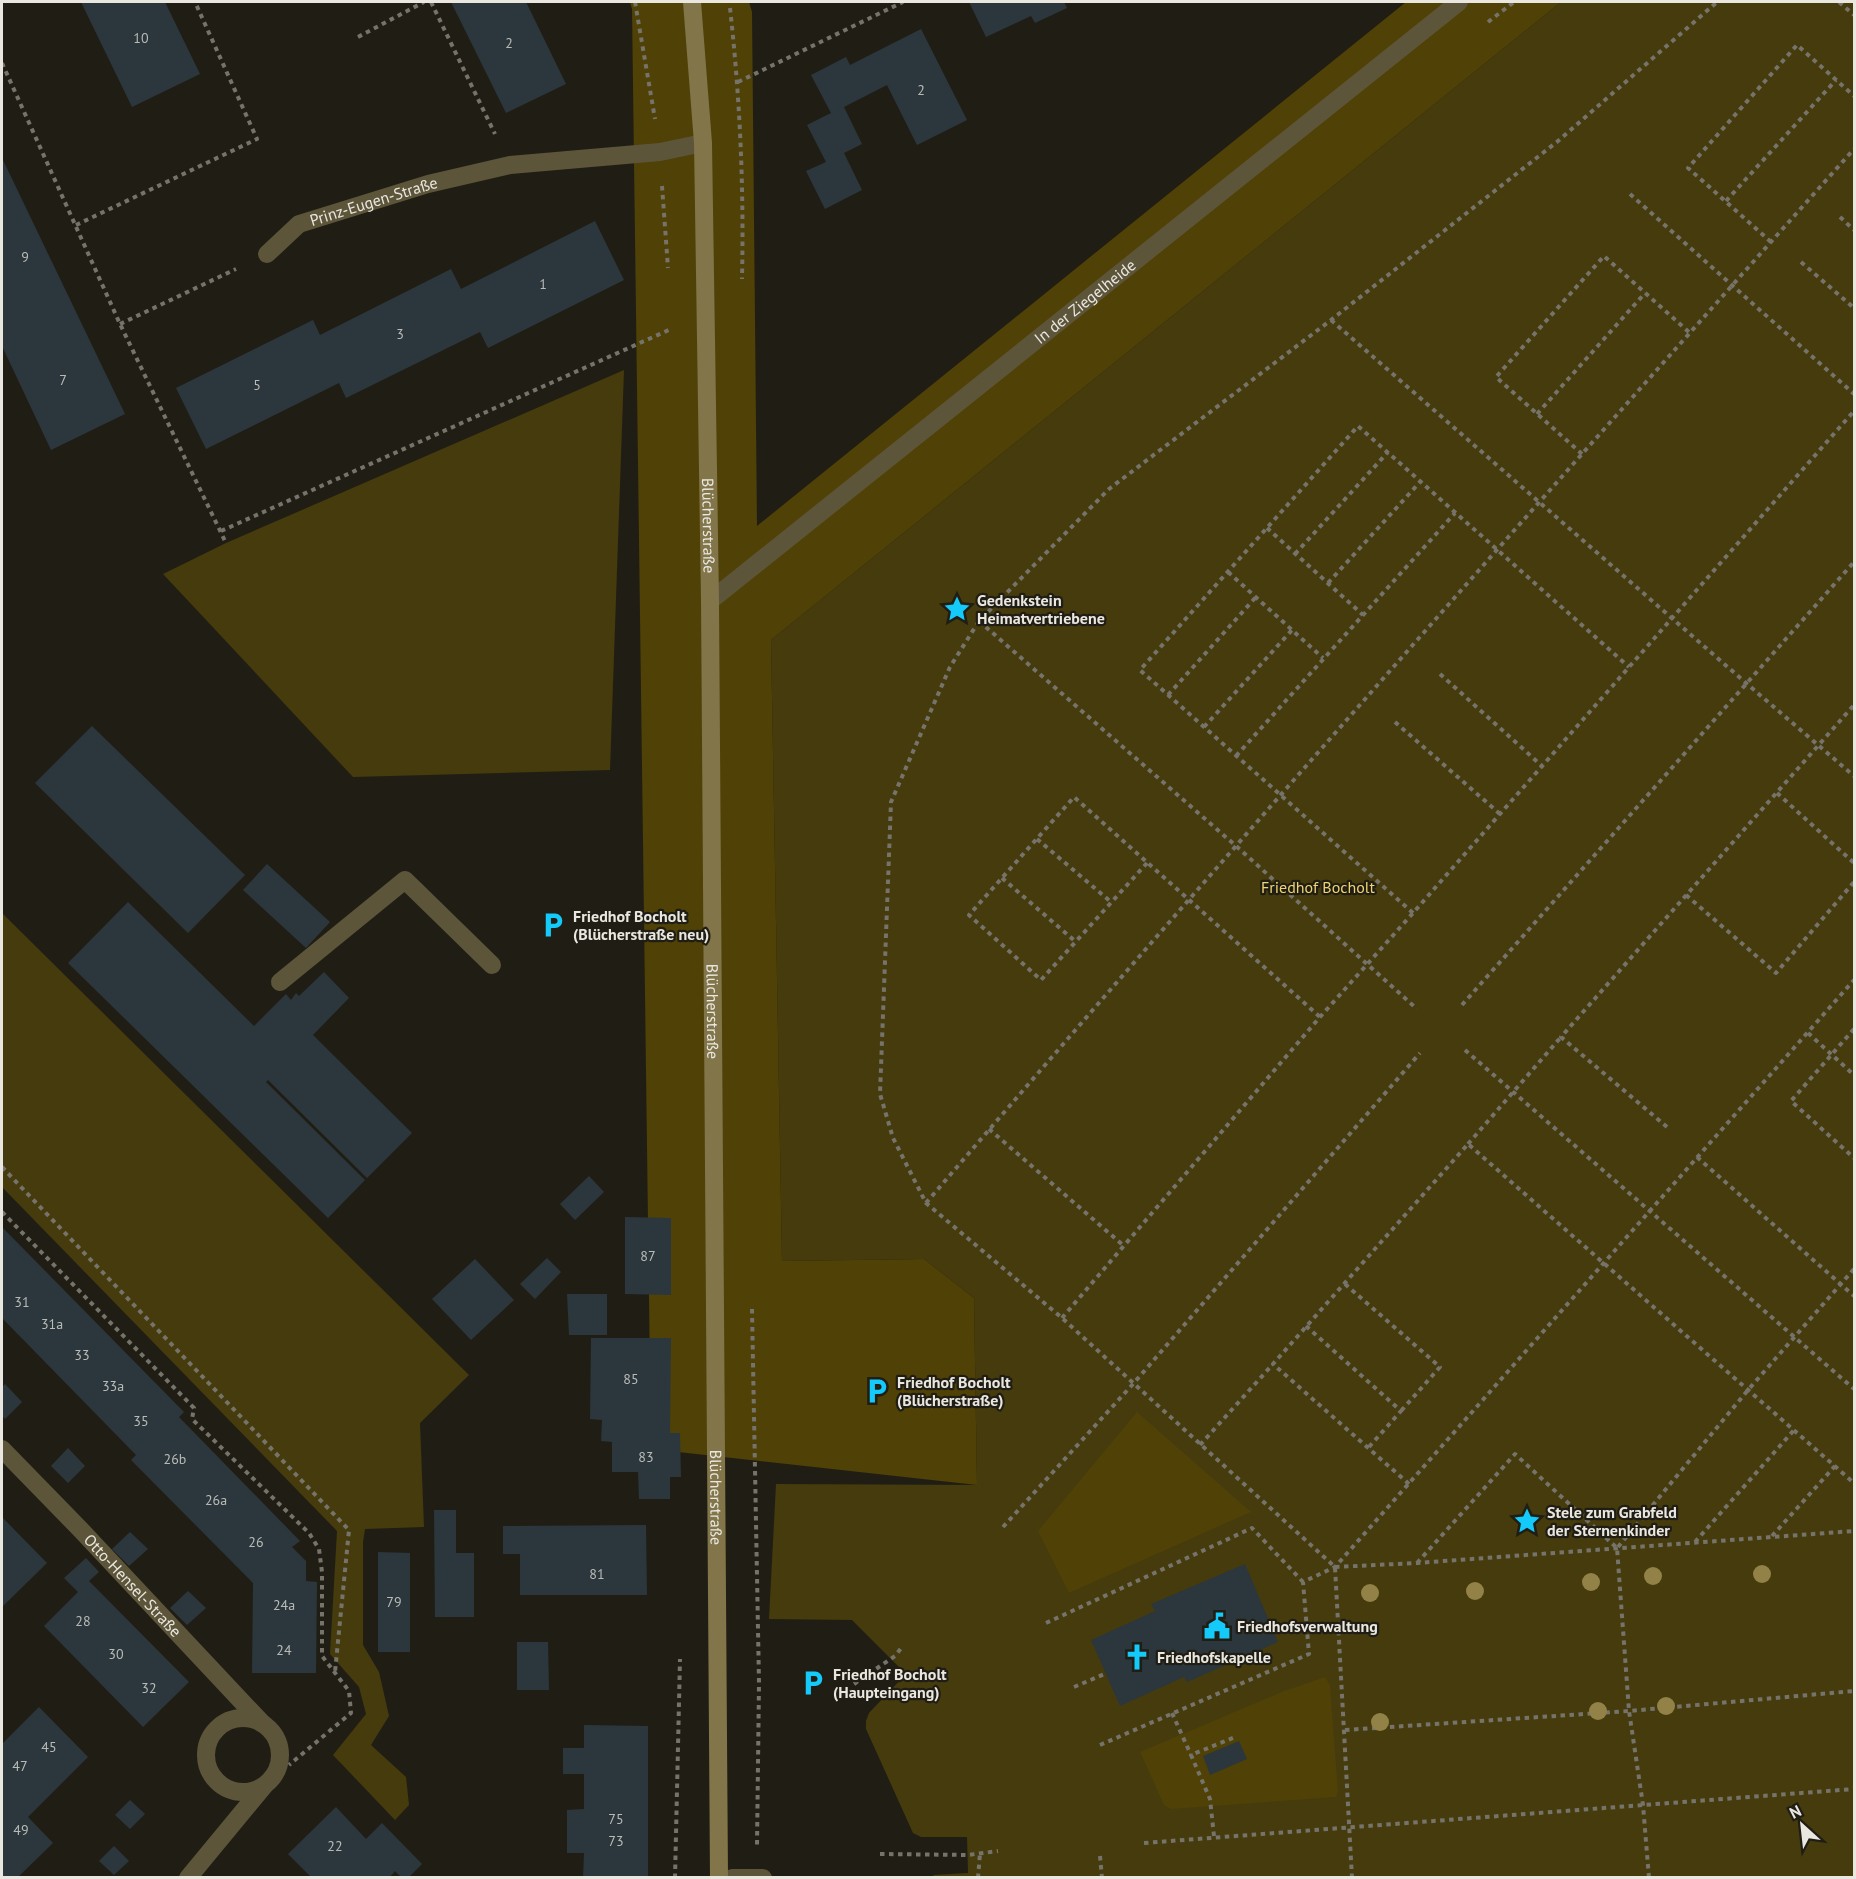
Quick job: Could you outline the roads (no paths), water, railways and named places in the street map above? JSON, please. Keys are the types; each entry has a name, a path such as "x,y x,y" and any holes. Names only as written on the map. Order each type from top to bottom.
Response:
{"street":[{"name":"Blücherstraße","path":"692,2 703,143 710,601 719,1878"},
{"name":"In der Ziegelheide","path":"710,601 1459,2"},
{"name":"Prinz-Eugen-Straße","path":"267,254 299,224 428,184 510,165 660,152 703,143"},
{"path":"280,982 405,880 492,965"},
{"name":"Otto-Hensel-Straße","path":"2,1449 273,1733 279,1748 280,1761 274,1775 188,1878"},
{"path":"263,1724 251,1719 238,1718 223,1723 210,1736 206,1752 211,1775 220,1784 231,1790 242,1792 255,1790 265,1785"},
{"path":"732,1878 763,1878"}],"place":[{"name":"Gedenkstein Heimatvertriebene","path":"957,609"},
{"name":"Friedhof Bocholt (Blücherstraße neu)","path":"553,925"},
{"name":"Friedhof Bocholt (Blücherstraße)","path":"877,1391"},
{"name":"Stele zum Grabfeld der Sternenkinder","path":"1527,1521"},
{"name":"Friedhofsverwaltung","path":"1217,1626"},
{"name":"Friedhofskapelle","path":"1137,1657"},
{"name":"Friedhof Bocholt (Haupteingang)","path":"813,1683"}],"park label":[{"name":"Friedhof Bocholt","path":"1318,887"}]}
